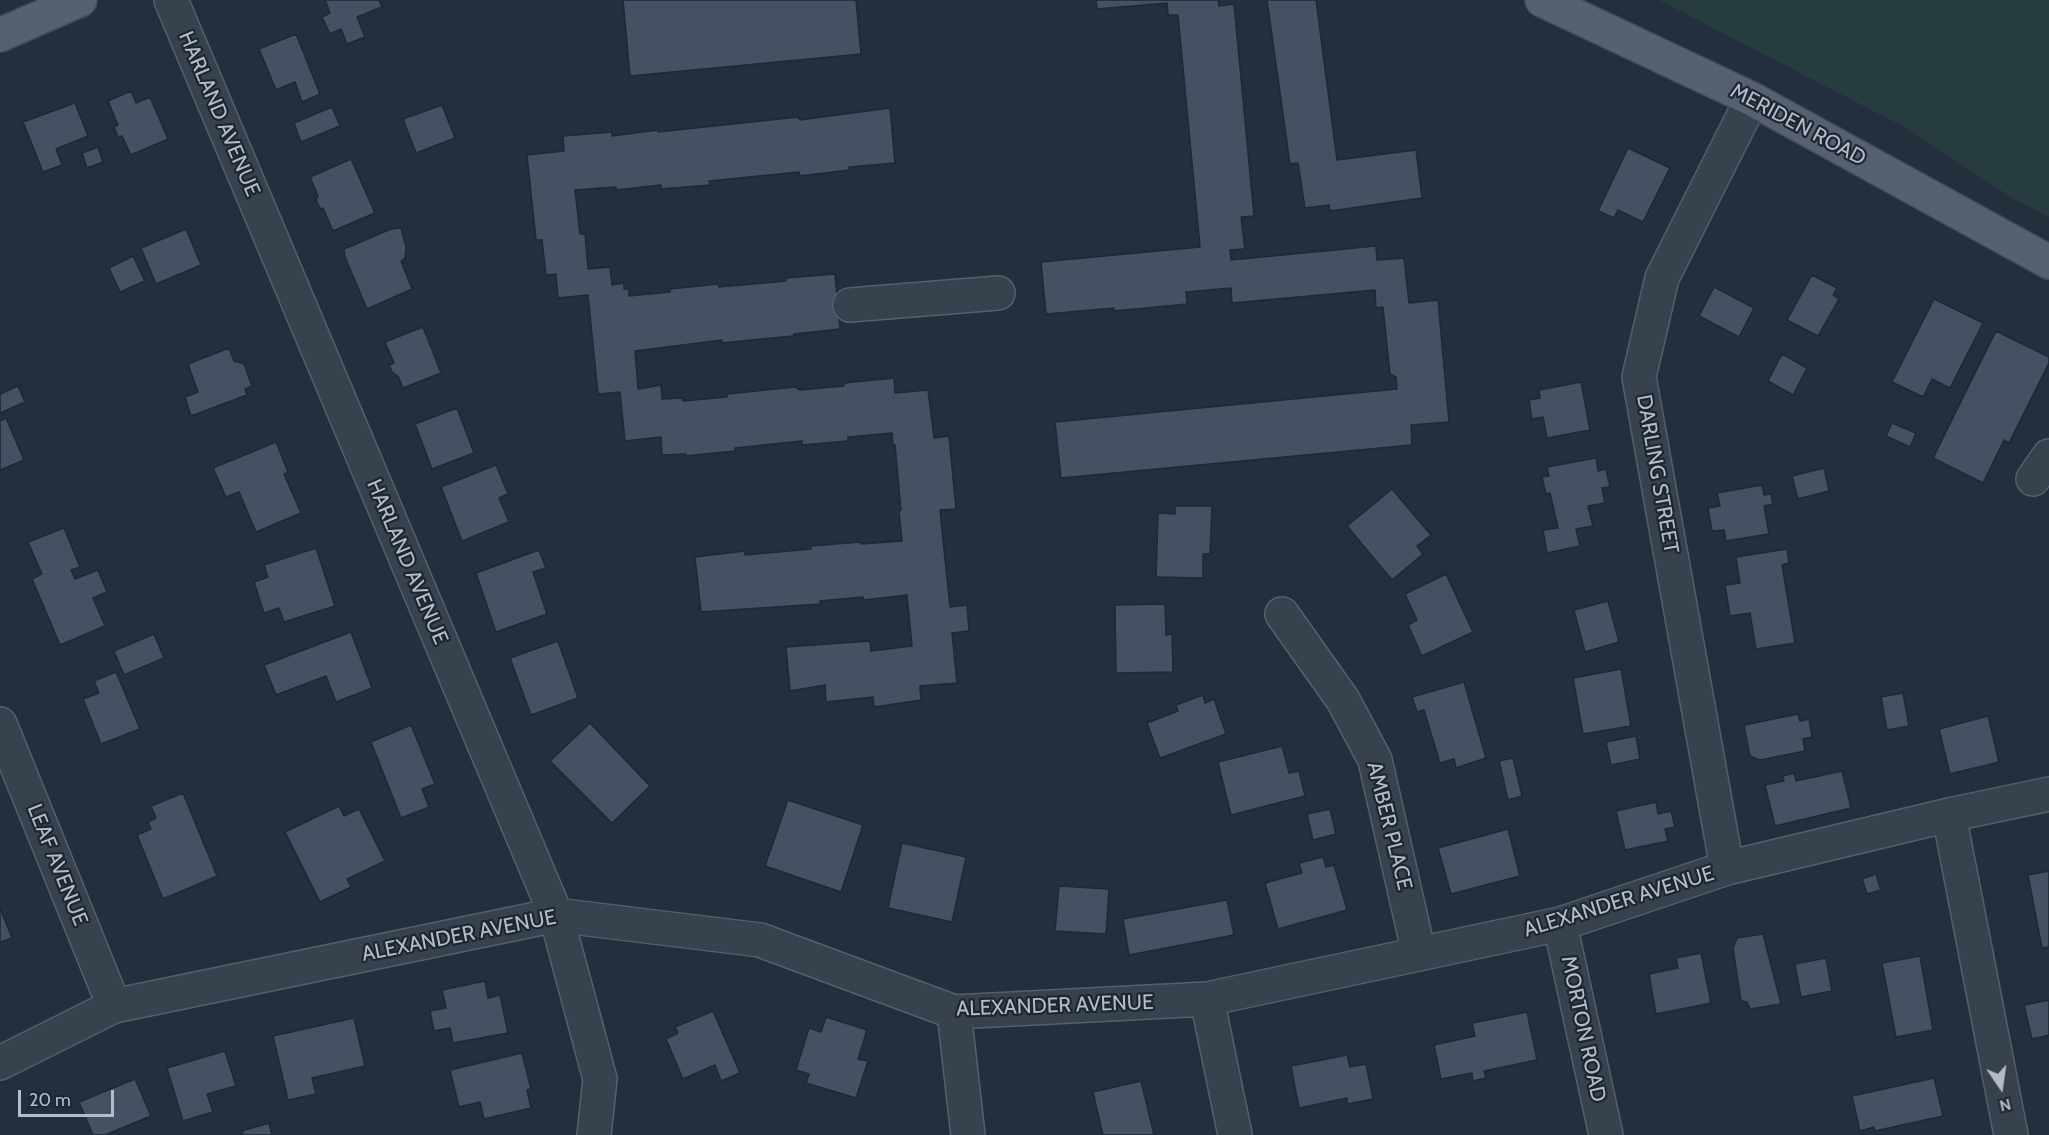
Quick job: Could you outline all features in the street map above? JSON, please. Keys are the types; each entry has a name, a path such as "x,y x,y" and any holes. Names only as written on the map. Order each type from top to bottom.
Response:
{"main road":[{"path":"0,35 80,0"},
{"name":"MERIDEN ROAD","path":"1542,0 1752,99 2049,262"}],"street":[{"name":"HARLAND AVENUE","path":"171,0 556,915 600,1079 594,1135"},
{"name":"DARLING STREET","path":"1726,868 1639,377 1662,279 1752,99"},
{"path":"850,305 998,293"},
{"name":"AMBER PLACE","path":"1282,614 1342,700 1375,760 1419,954"},
{"name":"LEAF AVENUE","path":"0,724 114,1006"},
{"name":"ALEXANDER AVENUE","path":"0,1063 114,1006 556,915 760,940 954,1012 1207,999 1560,924 1726,868 1949,815 2049,794"},
{"path":"1949,815 2011,1135"},
{"name":"MORTON ROAD","path":"1560,924 1606,1135"},
{"path":"1207,999 1235,1135"},
{"path":"954,1012 968,1135"}],"green space":[{"path":"1659,0 2049,0 2049,217 2014,199 1904,127"}],"building":[{"path":"325,0 379,0 382,7 357,17 365,37 347,44 341,29 330,34 322,17 330,13"},
{"path":"623,0 856,0 861,54 630,76"},
{"path":"1096,0 1218,0 1219,6 1234,4 1254,216 1241,217 1245,249 1230,250 1231,260 1376,246 1377,260 1404,258 1409,303 1438,300 1449,422 1411,425 1412,445 1061,478 1055,422 1397,389 1396,377 1390,374 1383,307 1376,308 1375,290 1232,303 1231,288 1186,292 1187,304 1114,311 1114,308 1046,314 1041,262 1200,247 1178,15 1168,15 1167,3 1097,9"},
{"path":"1267,0 1316,0 1337,160 1416,150 1422,198 1330,211 1329,205 1305,208 1298,163 1290,164"},
{"path":"296,34 320,94 302,102 295,82 276,90 259,49"},
{"path":"131,91 136,103 150,97 168,139 131,155 122,136 118,137 114,127 118,125 108,101"},
{"path":"75,103 88,136 56,149 62,165 43,172 23,122"},
{"path":"442,105 455,138 416,153 403,119"},
{"path":"332,107 340,126 301,142 294,123"},
{"path":"890,108 895,163 849,167 849,170 800,176 799,172 709,181 710,185 661,189 661,185 616,190 616,187 575,190 580,234 585,234 588,269 610,267 612,285 624,283 624,289 629,289 629,296 670,292 670,289 786,281 786,278 835,274 840,329 794,334 793,336 722,343 722,340 635,351 638,389 661,385 662,399 682,398 683,401 795,387 800,390 844,386 844,383 894,378 895,393 928,390 934,438 949,436 956,509 940,510 950,607 967,605 969,631 952,633 957,683 920,686 921,700 874,707 873,697 826,702 825,685 790,691 786,647 870,641 871,651 912,646 907,595 864,600 863,597 820,601 820,604 701,612 695,557 745,551 745,555 811,549 811,546 860,542 861,544 902,541 895,445 893,445 892,433 848,437 848,441 802,445 802,441 686,456 686,454 662,455 661,437 625,441 620,392 598,394 588,295 558,298 556,274 546,275 542,240 536,240 527,155 564,151 563,136 612,132 612,136 798,117 800,120"},
{"path":"98,147 103,162 87,168 82,153"},
{"path":"1628,148 1670,168 1643,222 1618,210 1614,218 1598,211"},
{"path":"351,159 375,213 333,231 323,208 320,209 316,199 318,196 310,177"},
{"path":"401,228 406,247 405,258 401,261 412,289 367,309 345,257 344,249 391,229"},
{"path":"186,229 201,265 156,284 141,248"},
{"path":"133,256 145,281 120,292 109,268"},
{"path":"1812,275 1837,288 1833,295 1839,299 1818,336 1787,320"},
{"path":"1714,287 1754,308 1739,337 1699,316"},
{"path":"1934,299 1983,323 1950,388 1932,379 1923,397 1892,382"},
{"path":"423,327 441,373 403,388 398,376 392,372 389,365 394,363 385,342"},
{"path":"1996,331 2049,357 2049,363 2009,443 2004,440 1983,483 1933,458"},
{"path":"229,348 234,361 244,364 252,386 245,389 247,395 191,416 185,397 198,392 188,364"},
{"path":"1782,354 1807,368 1793,395 1768,381"},
{"path":"1581,382 1590,430 1547,438 1543,417 1532,419 1529,400 1540,398 1539,390"},
{"path":"18,386 25,402 0,413 0,394"},
{"path":"457,408 474,453 432,469 415,424"},
{"path":"6,418 24,460 0,470 0,421"},
{"path":"1892,423 1916,433 1910,447 1886,436"},
{"path":"276,442 288,472 284,474 301,513 256,532 239,492 226,497 213,468"},
{"path":"1596,458 1598,471 1606,469 1610,487 1602,488 1605,503 1588,506 1593,526 1576,529 1580,546 1547,553 1543,530 1558,528 1550,493 1546,494 1542,477 1549,476 1547,467"},
{"path":"496,465 508,494 499,498 509,522 462,541 441,487"},
{"path":"1824,468 1829,491 1798,499 1792,476"},
{"path":"1762,485 1764,495 1771,494 1773,504 1764,506 1769,534 1726,541 1724,530 1712,531 1708,508 1720,506 1717,493"},
{"path":"1392,489 1431,535 1417,546 1423,554 1392,580 1347,526"},
{"path":"1175,506 1212,506 1210,554 1203,554 1203,578 1156,577 1158,513 1175,514"},
{"path":"64,528 80,567 71,570 75,579 98,570 107,592 93,598 105,626 60,645 32,579 42,574 28,542"},
{"path":"316,548 335,606 284,622 279,608 264,613 254,582 268,577 264,565"},
{"path":"1787,549 1789,563 1782,565 1795,643 1756,649 1750,613 1730,616 1725,585 1740,583 1736,557"},
{"path":"539,550 546,568 533,572 547,614 496,632 476,573"},
{"path":"1446,574 1473,632 1422,656 1408,625 1417,620 1405,594"},
{"path":"1608,601 1619,642 1585,652 1574,610"},
{"path":"1165,604 1166,635 1172,634 1173,672 1116,673 1115,605"},
{"path":"351,632 372,688 336,702 326,676 276,695 264,665"},
{"path":"154,634 164,658 124,675 114,651"},
{"path":"558,641 578,698 531,715 510,658"},
{"path":"1621,669 1631,726 1583,734 1573,678"},
{"path":"116,672 140,729 101,744 83,699 99,693 94,681"},
{"path":"1464,682 1486,758 1456,768 1454,759 1440,763 1424,710 1417,712 1412,697"},
{"path":"1903,693 1909,726 1887,730 1881,697"},
{"path":"1203,695 1205,703 1214,699 1226,734 1160,758 1147,723 1178,711 1176,705"},
{"path":"1798,714 1800,721 1809,719 1812,737 1803,739 1805,751 1760,760 1750,756 1744,725"},
{"path":"1988,716 1999,762 1950,774 1939,729"},
{"path":"590,723 650,786 612,823 550,761"},
{"path":"411,725 435,784 422,789 429,807 401,818 371,742"},
{"path":"1636,736 1640,759 1611,765 1606,742"},
{"path":"1282,746 1289,773 1299,771 1305,796 1231,815 1218,762"},
{"path":"1513,758 1522,796 1508,800 1499,761"},
{"path":"1842,771 1851,808 1775,826 1765,785 1784,781 1783,776 1794,773 1796,781"},
{"path":"183,793 217,876 163,899 137,835 151,829 148,822 156,818 151,806"},
{"path":"788,800 863,825 841,892 765,866"},
{"path":"1656,802 1658,814 1671,811 1675,827 1665,829 1668,841 1625,850 1616,811"},
{"path":"339,806 344,816 359,809 385,861 347,879 351,887 320,902 285,832"},
{"path":"1330,809 1336,834 1313,840 1307,814"},
{"path":"1508,829 1520,876 1451,894 1438,848"},
{"path":"902,843 966,857 952,922 888,908"},
{"path":"1323,857 1326,867 1334,865 1347,910 1278,929 1265,883 1302,873 1299,863"},
{"path":"2049,871 2049,947 2042,948 2028,875"},
{"path":"1876,874 1881,890 1867,894 1862,879"},
{"path":"1059,886 1109,889 1106,934 1055,931"},
{"path":"1227,900 1234,935 1129,955 1123,919"},
{"path":"0,908 12,938 0,942"},
{"path":"1763,934 1781,1004 1750,1009 1747,1002 1741,1001 1733,948 1737,938"},
{"path":"1701,953 1711,1003 1656,1014 1649,974 1678,968 1676,958"},
{"path":"1920,956 1933,1030 1896,1037 1882,963"},
{"path":"1826,958 1832,991 1801,997 1795,964"},
{"path":"485,981 488,998 500,995 508,1033 453,1043 450,1028 434,1031 430,1011 446,1008 442,990"},
{"path":"2049,1000 2049,1035 2032,1039 2024,1005"},
{"path":"713,1011 740,1073 721,1081 715,1065 683,1079 666,1039 678,1033 675,1027"},
{"path":"1527,1012 1537,1060 1484,1071 1486,1078 1473,1081 1472,1073 1441,1079 1434,1045 1475,1036 1472,1023"},
{"path":"826,1017 867,1030 858,1059 868,1061 856,1098 806,1083 809,1074 796,1070 809,1028 821,1032"},
{"path":"354,1018 365,1066 312,1078 316,1094 288,1100 273,1036"},
{"path":"225,1051 236,1086 207,1094 213,1112 183,1121 167,1068"},
{"path":"522,1053 531,1089 527,1090 531,1108 484,1119 480,1102 459,1107 450,1070"},
{"path":"1347,1055 1350,1067 1366,1064 1373,1099 1347,1104 1347,1098 1299,1108 1291,1066"},
{"path":"1934,1078 1943,1116 1875,1131 1874,1127 1860,1131 1852,1096"},
{"path":"135,1079 151,1116 105,1135 93,1135 79,1102"},
{"path":"1141,1081 1154,1135 1103,1135 1093,1092"},
{"path":"269,1123 272,1135 243,1135 242,1131"}]}
